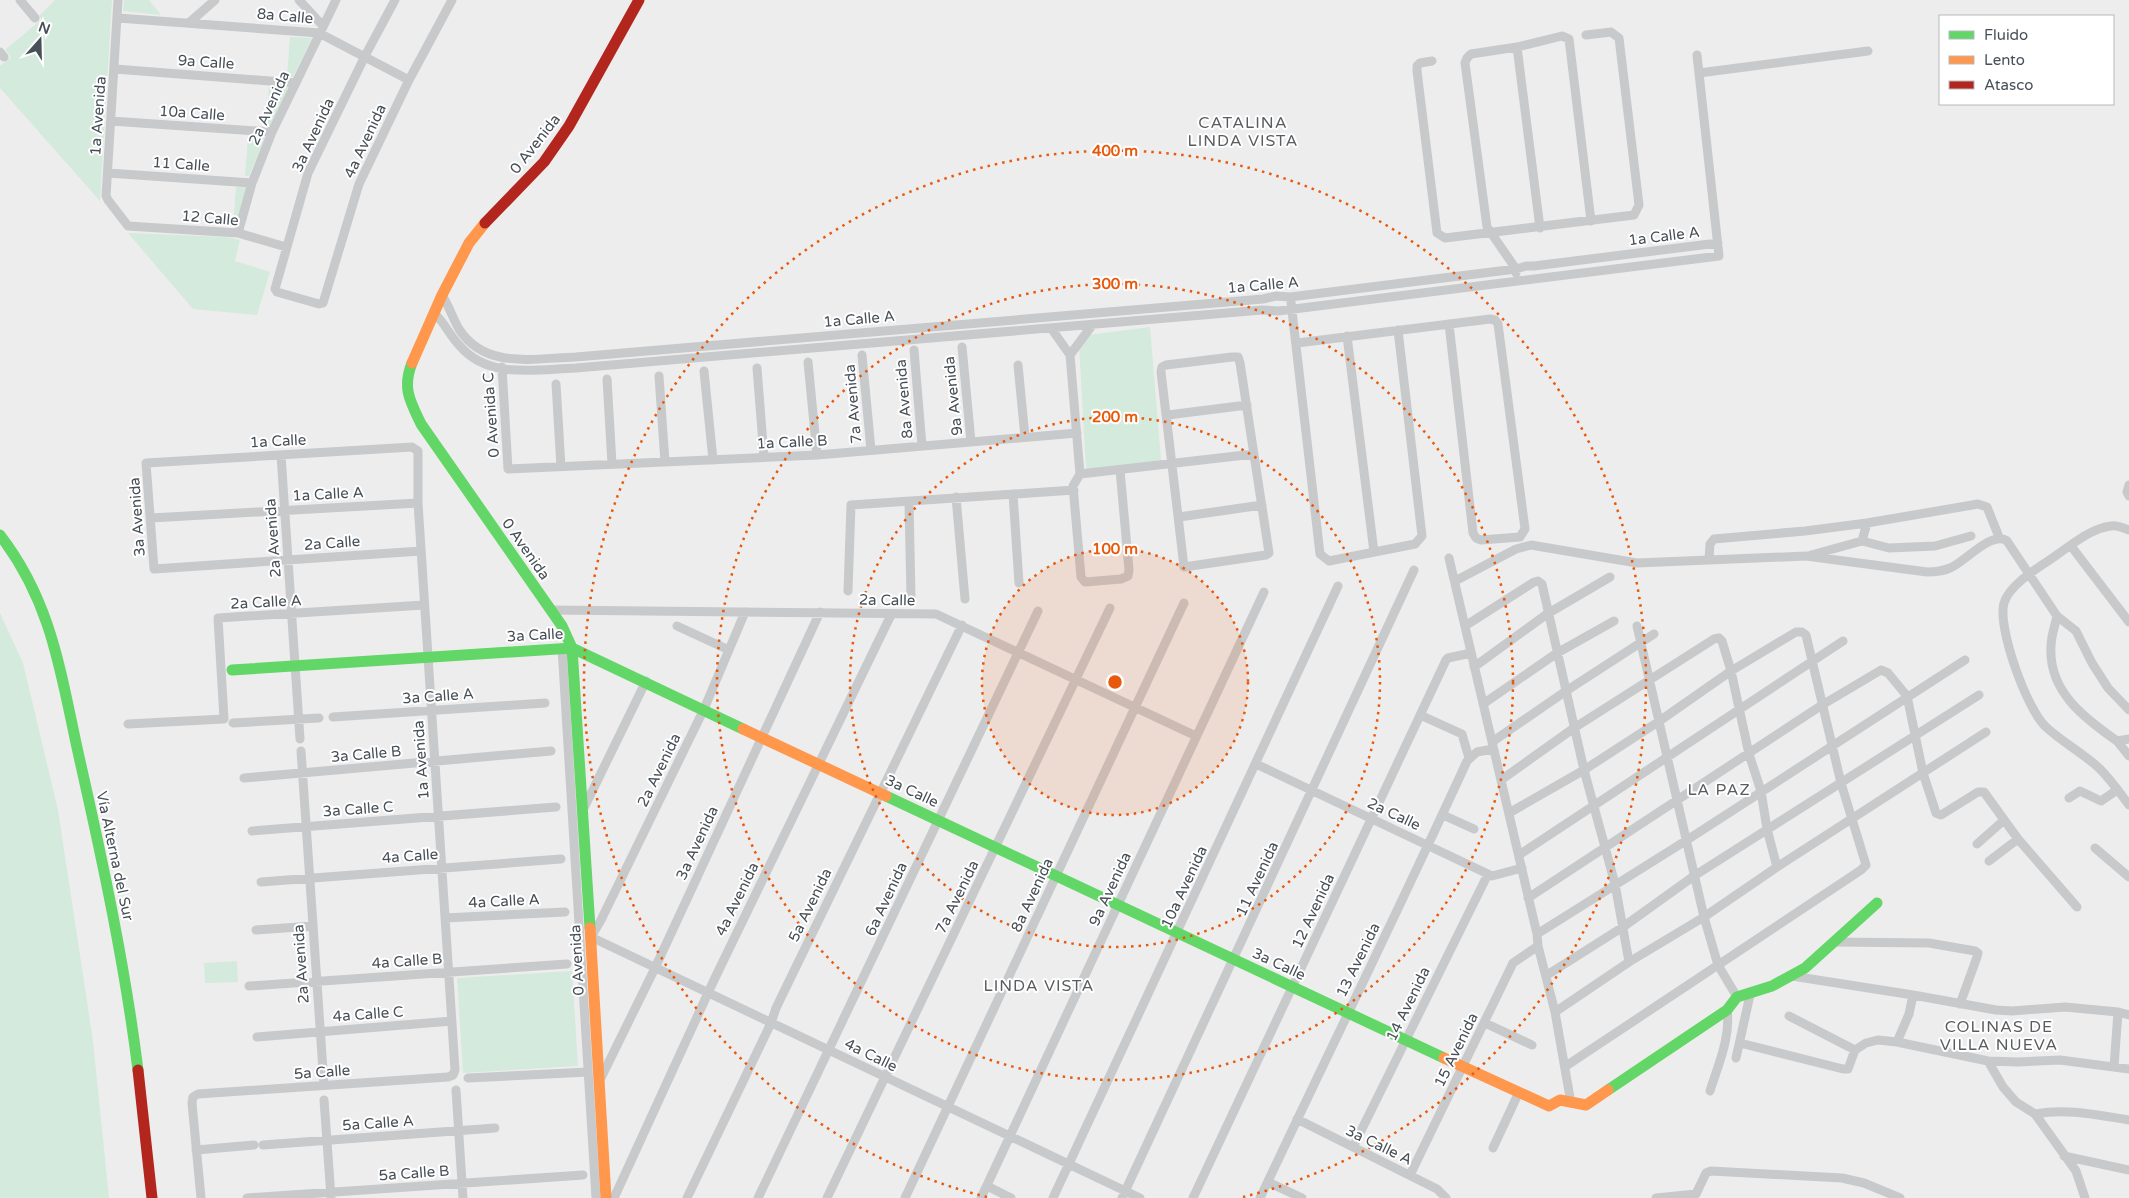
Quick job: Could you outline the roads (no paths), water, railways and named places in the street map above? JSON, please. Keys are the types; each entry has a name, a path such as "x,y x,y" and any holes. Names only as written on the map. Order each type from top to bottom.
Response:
{"main road":[{"name":"0 Avenida","path":"606,1198 598,1085 584,808 567,648 562,626 421,424 410,402 406,382 409,368 442,295 469,243 481,226 544,162 561,139 639,0"},
{"name":"Vía Alterna del Sur","path":"0,535 18,558 40,600 81,768 115,925 129,1002 152,1198"},
{"name":"Vía Alterna del Sur","path":"0,548 13,565 23,584 43,633 76,782 121,1004 137,1117 143,1198"},
{"name":"3a Calle","path":"232,670 567,648 646,681 1234,960 1549,1106 1560,1100 1571,1103"},
{"path":"1571,1103 1586,1105 1728,1010 1737,997 1750,995 1792,976 1834,942 1877,903"}],"street":[{"path":"20,0 34,18"},
{"name":"1a Avenida","path":"118,0 108,200 130,226"},
{"path":"190,22 215,0"},
{"path":"299,0 321,29"},
{"name":"2a Avenida","path":"238,232 252,183 272,132 336,0"},
{"name":"3a Avenida","path":"275,289 308,173 365,56 395,0"},
{"name":"4a Avenida","path":"275,289 277,292 311,302 323,303 359,184 409,80 452,0"},
{"name":"8a Calle","path":"118,18 321,29 409,80"},
{"path":"1432,61 1420,63 1417,66 1417,71 1437,233 1445,238 1540,228 1634,215 1639,205 1619,38 1611,32 1586,35"},
{"path":"1518,280 1516,269 1488,227 1465,63 1471,54 1518,47 1562,36 1570,41 1591,221"},
{"path":"1518,47 1540,228"},
{"path":"1699,73 1868,51"},
{"path":"1697,55 1718,243"},
{"name":"9a Calle","path":"115,69 296,82"},
{"name":"10a Calle","path":"111,121 272,132"},
{"name":"11 Calle","path":"108,173 252,183"},
{"name":"12 Calle","path":"130,226 238,232 286,247"},
{"name":"1a Calle A","path":"434,313 468,355 484,364 502,370 576,368 1212,314 1262,310 1278,311 1719,256 1718,243 1290,297 1276,296 1263,299 576,357 501,359 488,354 467,339 459,329 442,295"},
{"path":"1534,266 1536,278"},
{"path":"1290,297 1297,342 1320,554 1329,561 1415,544 1420,540 1423,532 1398,330"},
{"path":"1211,303 1212,314"},
{"path":"1297,342 1490,319 1495,320 1498,324 1525,529 1520,537 1481,540 1476,538 1473,533 1449,324"},
{"path":"1070,354 1093,324"},
{"path":"1051,328 1070,354 1080,474"},
{"path":"1347,336 1374,552"},
{"name":"9a Avenida","path":"962,348 971,442"},
{"name":"8a Avenida","path":"914,350 922,446"},
{"name":"7a Avenida","path":"862,355 871,450"},
{"path":"576,357 576,368"},
{"path":"1238,358 1247,405 1269,553 1184,567 1168,415 1161,372 1162,367 1176,363 1238,358"},
{"name":"0 Avenida C","path":"501,359 508,469"},
{"path":"808,362 818,455"},
{"path":"1018,365 1024,437"},
{"path":"757,368 764,457"},
{"path":"704,371 713,460"},
{"path":"659,376 665,462"},
{"path":"608,379 612,464"},
{"path":"556,384 561,467"},
{"path":"1168,415 1247,405"},
{"name":"1a Calle B","path":"508,469 818,455 1076,433"},
{"name":"1a Avenida","path":"412,447 418,451 418,503 449,971 455,1070 453,1075"},
{"name":"1a Calle","path":"146,463 412,447"},
{"path":"1120,470 1130,570 1128,576 1121,579 1085,582 1081,576 1074,490 1075,479 1080,474 1120,470 1173,465 1254,454"},
{"name":"2a Avenida","path":"281,455 300,739"},
{"name":"3a Avenida","path":"146,463 154,569"},
{"path":"2129,485 2127,492 2129,496"},
{"path":"848,591 851,505 1074,490"},
{"path":"1013,494 1018,583"},
{"path":"956,497 965,599"},
{"path":"909,502 911,597"},
{"name":"1a Calle A","path":"151,518 418,503"},
{"path":"1180,517 1262,504"},
{"path":"1709,559 1710,544 1714,539 1805,531 1866,523 1978,504 1987,507 1998,537 2007,541 2057,616 2076,631 2092,663 2108,688 2129,710"},
{"path":"1862,541 1866,523"},
{"path":"2129,530 2112,525 2100,529 2071,546 2028,575 2008,595 2004,603 2003,612 2010,650 2021,686 2045,726 2100,769 2129,805"},
{"path":"1806,556 1862,541 1889,548 1935,546 1971,536"},
{"path":"1455,581 1516,548 1531,545 1637,563 1806,556 1927,572 1952,568 1998,537"},
{"path":"2071,546 2129,622"},
{"name":"2a Calle","path":"154,569 421,551"},
{"path":"1449,558 1522,868 1538,946 1547,975 1566,1066 1571,1103"},
{"name":"11 Avenida","path":"1124,1195 1313,792 1414,570"},
{"path":"1474,666 1548,614 1610,577"},
{"path":"1465,626 1534,582 1542,584 1584,770 1615,884 1629,962"},
{"name":"10a Avenida","path":"1053,1198 1338,586"},
{"name":"9a Avenida","path":"981,1198 1264,592"},
{"name":"8a Avenida","path":"905,1198 1184,603"},
{"name":"2a Calle A","path":"128,724 224,719 218,618 424,605"},
{"name":"7a Avenida","path":"827,1198 997,848 1110,608"},
{"name":"2a Calle","path":"551,610 936,614 1196,736"},
{"name":"6a Avenida","path":"758,1198 1038,611"},
{"name":"2a Avenida","path":"591,937 704,709 746,612"},
{"name":"3a Avenida","path":"598,1085 655,968 820,612"},
{"name":"4a Avenida","path":"614,1198 818,763 891,615"},
{"path":"2057,616 2051,646 2052,666 2062,693 2095,726 2117,741 2129,756"},
{"path":"1483,704 1557,653 1614,621"},
{"name":"5a Avenida","path":"686,1198 771,1022 780,999 962,625"},
{"path":"677,626 729,650"},
{"path":"1637,626 1704,917 1718,965 1737,997"},
{"path":"1509,813 1584,770 1658,722 1731,671 1796,632 1802,632 1806,635 1841,783 1866,865 1566,1066"},
{"path":"1420,715 1462,734 1469,758 1477,752 1493,746 1566,691 1654,634"},
{"path":"1501,780 1574,728 1649,682 1714,638 1719,638 1722,641 1731,671 1738,709 1749,754 1761,791 1777,867"},
{"path":"1519,855 1843,641"},
{"name":"0 Avenida","path":"567,648 596,1198"},
{"name":"12 Avenida","path":"1193,1198 1446,660 1471,652"},
{"path":"1537,934 1687,840 1965,660"},
{"path":"1528,898 1822,705 1873,673 1881,670 1888,673 1907,696 1923,773 1938,815 1981,791 1984,792 2003,821 2077,907"},
{"path":"584,808 646,681"},
{"path":"1547,975 1623,926 1694,876 1979,695"},
{"name":"3a Calle A","path":"333,717 545,703"},
{"path":"234,723 319,718"},
{"path":"1555,1012 1629,962 1704,917 1777,867 1986,732"},
{"path":"2117,741 2129,739"},
{"name":"2a Avenida","path":"301,751 324,1085"},
{"name":"3a Calle B","path":"244,778 551,751"},
{"name":"13 Avenida","path":"1260,1198 1347,1013 1429,846 1469,758"},
{"name":"2a Calle","path":"1256,764 1488,874"},
{"path":"2069,798 2080,791 2101,801 2117,790"},
{"name":"3a Calle C","path":"252,831 556,807"},
{"path":"1443,815 1474,829"},
{"path":"1977,844 2003,821"},
{"path":"1990,860 2018,839"},
{"path":"2096,848 2129,877"},
{"name":"4a Calle","path":"261,882 561,859"},
{"path":"1488,874 1492,876 1522,868"},
{"name":"14 Avenida","path":"1353,1147 1488,874"},
{"name":"4a Calle A","path":"445,918 565,912"},
{"path":"256,930 312,926"},
{"name":"4a Calle","path":"591,937 1069,1164 1124,1195 1140,1198"},
{"path":"1834,942 1922,942 1975,951 1978,953 1977,958 1960,1004"},
{"name":"15 Avenida","path":"1410,1175 1513,963 1538,946"},
{"name":"4a Calle B","path":"249,986 567,964"},
{"path":"1792,976 2012,1011 2065,1007 2118,1012 2129,1015"},
{"path":"1736,1058 1750,995"},
{"path":"1897,1042 1909,1014 1913,995"},
{"path":"1710,1091 1725,1041 1729,1022 1728,1010"},
{"path":"2114,1067 2118,1012"},
{"path":"1789,1016 1855,1050"},
{"name":"4a Calle C","path":"256,1037 452,1022"},
{"path":"1485,1023 1532,1045"},
{"path":"1740,1043 1843,1069 1848,1069 1855,1050 1866,1043 1878,1040 1897,1042 1988,1061 2060,1060 2129,1069"},
{"path":"1988,1061 2003,1087 2016,1102 2035,1114 2076,1171 2085,1198"},
{"path":"468,1078 588,1072"},
{"name":"5a Calle","path":"196,1150 193,1097 198,1094 448,1077 453,1075"},
{"path":"456,1090 463,1198"},
{"path":"1493,1148 1519,1092"},
{"path":"324,1100 331,1195"},
{"path":"2035,1114 2055,1110 2129,1120"},
{"name":"3a Calle A","path":"1297,1119 1437,1189 1446,1198"},
{"name":"5a Calle A","path":"196,1150 495,1128"},
{"path":"196,1150 201,1198"},
{"path":"2064,1156 2129,1170"},
{"path":"1656,1198 1696,1194 1706,1173 1711,1171 1842,1178 1864,1183 1900,1198"},
{"name":"5a Calle B","path":"247,1198 331,1195 462,1183 583,1175"},
{"path":"1268,1182 1302,1198"},
{"path":"986,1186 1011,1198"}],"district":[{"name":"CATALINA LINDA VISTA","path":"1243,132"},
{"name":"LA PAZ","path":"1719,790"},
{"name":"LINDA VISTA","path":"1039,986"},
{"name":"COLINAS DE VILLA NUEVA","path":"1999,1036"}]}
